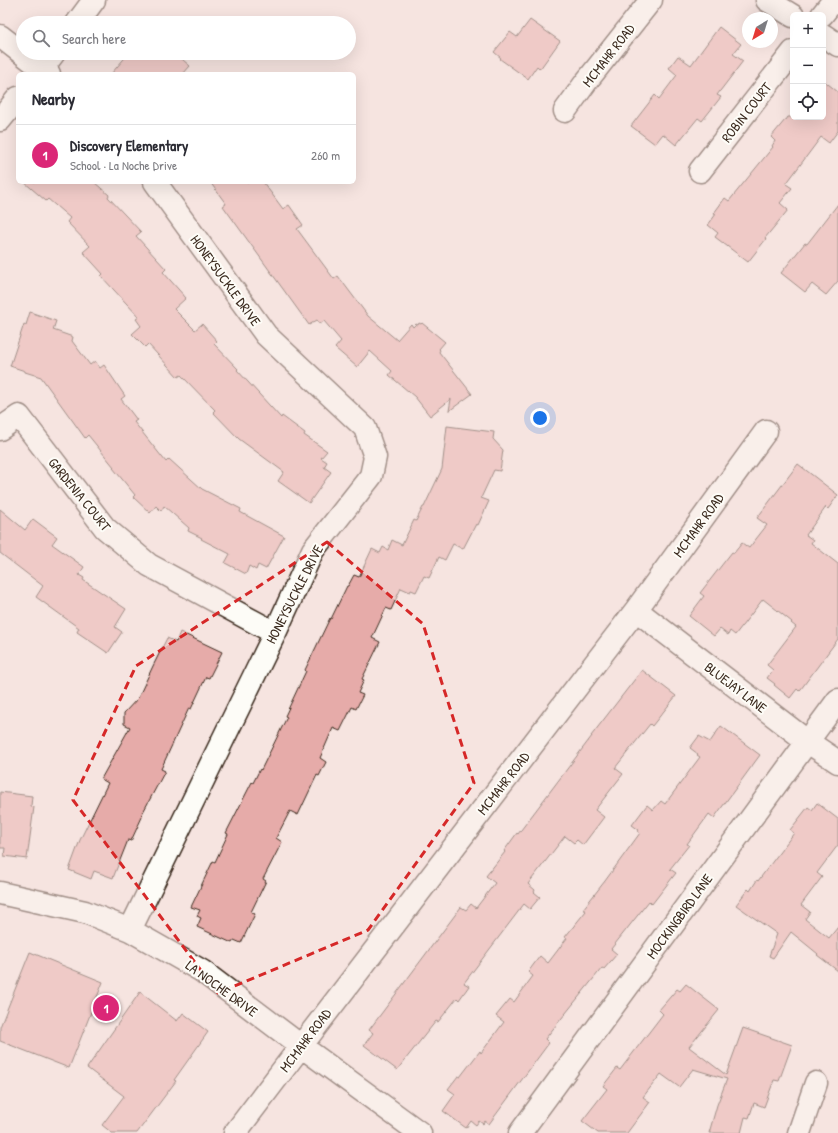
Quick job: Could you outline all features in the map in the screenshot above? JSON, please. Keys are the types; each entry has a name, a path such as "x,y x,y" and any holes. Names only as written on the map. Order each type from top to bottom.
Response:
{"street":[{"path":"82,16 94,0"},
{"name":"MCMAHR ROAD","path":"565,111 586,82 652,0"},
{"path":"767,0 790,14"},
{"path":"824,12 834,0"},
{"path":"0,36 16,47"},
{"path":"826,38 838,45"},
{"name":"ROBIN COURT","path":"700,171 790,56"},
{"path":"36,60 46,67"},
{"path":"0,120 16,100"},
{"name":"HONEYSUCKLE DRIVE","path":"130,930 313,550 371,476 375,457 365,428 266,335 156,184"},
{"name":"GARDENIA COURT","path":"0,429 19,416 106,528 149,565 274,633"},
{"name":"MCMAHR ROAD","path":"235,1133 636,610 766,431"},
{"name":"BLUEJAY LANE","path":"636,610 808,742 838,762"},
{"name":"MOCKINGBIRD LANE","path":"520,1133 838,700"},
{"name":"LA NOCHE DRIVE","path":"0,893 85,912 130,930 202,971 420,1133"},
{"path":"799,1133 816,1083"}],"highlighted area":[{"path":"327,542 423,624 474,783 368,930 218,993 73,800 136,666"}],"building":[{"path":"530,20 560,41 540,69 537,66 528,79 500,59 501,58 494,52 510,32 517,37"},
{"path":"719,27 741,44 733,54 743,61 717,95 721,97 702,121 698,118 676,145 663,134 655,144 631,126 655,95 659,99 677,75 669,68 678,56 691,65"},
{"path":"123,60 183,60 190,66 185,72 113,72"},
{"path":"826,82 838,92 838,131 829,143 821,137 786,184 792,188 780,203 788,210 748,262 715,237 718,233 708,225 716,214 714,213 725,198 729,201 773,147 772,146 775,141 771,137 788,117 790,117 790,120 826,120"},
{"path":"26,184 96,184 109,195 108,197 141,232 136,236 166,269 163,272 186,298 174,309 195,330 202,324 217,341 214,344 281,418 282,416 305,433 304,435 327,451 321,458 327,462 324,467 331,472 309,503 278,481 284,472 239,439 213,412 215,410 181,375 178,377 148,344 145,347 132,334 141,326 136,319 139,317 101,276 103,274 83,252 90,246 67,222 70,218 48,199 46,201"},
{"path":"211,184 264,184 283,209 289,205 303,225 297,229 334,279 338,276 368,316 397,340 411,324 413,327 416,324 418,325 419,323 422,323 445,342 439,349 439,352 472,394 449,411 451,399 430,416 415,397 389,375 392,371 370,351 357,367 335,348 341,341 324,321 320,324 317,320 309,325 223,206 226,204"},
{"path":"838,204 838,281 826,295 812,284 805,292 781,273 805,243 807,244"},
{"path":"30,312 56,321 53,330 73,337 72,341 90,365 95,361 100,368 104,365 125,396 121,399 137,420 134,422 166,462 169,459 202,489 241,509 240,512 284,536 266,569 258,565 256,570 249,566 246,574 225,563 230,554 188,531 189,528 164,506 161,511 156,506 150,513 133,497 135,495 88,435 85,438 41,377 10,366 24,324 26,325"},
{"path":"447,426 494,432 493,439 503,450 500,471 494,470 481,498 489,501 478,525 476,524 463,549 453,544 445,560 439,557 429,578 424,576 416,592 411,590 410,592 401,588 391,610 386,608 372,638 380,642 362,679 364,680 358,693 363,695 356,709 352,707 340,731 333,728 320,758 326,762 319,776 317,775 298,815 290,811 276,838 282,842 263,879 266,881 251,912 255,914 241,943 234,940 232,943 197,927 201,918 197,916 200,910 191,907 213,861 215,862 228,834 226,833 252,782 253,783 260,769 261,770 287,717 285,716 306,671 305,670 347,586 354,575 359,577 372,549 380,553 383,547 388,550 392,540 402,545 414,520 416,521 424,507 442,469"},
{"path":"798,464 838,495 828,509 826,507 806,535 813,540 811,543 838,564 838,639 801,689 799,691 797,689 790,698 767,678 773,670 767,665 796,627 791,623 792,622 763,599 735,635 730,631 728,635 720,629 714,636 689,616 704,596 700,593 732,552 734,553 742,543 749,548 767,525 757,518"},
{"path":"0,509 25,530 33,519 57,537 52,544 84,567 79,575 84,578 83,580 126,609 115,627 122,632 108,653 77,632 79,628 36,597 43,586 0,553"},
{"path":"180,632 222,652 209,678 206,677 191,709 189,708 161,769 165,771 142,814 143,815 131,841 128,840 113,878 94,871 91,879 69,870 80,840 108,783 101,779 130,727 124,724 124,713 138,698 167,638 176,642"},
{"path":"642,670 676,696 652,726 650,724 615,768 623,774 595,810 604,817 583,845 577,840 574,843 565,836 528,884 540,897 530,909 524,904 464,983 469,986 459,1000 457,998 438,1022 436,1021 397,1070 364,1045 373,1033 369,1030 461,907 466,910 471,904 476,908 495,883 486,876 505,852 504,851 517,833 518,834"},
{"path":"721,726 760,755 714,818 709,814 687,844 689,845 670,869 676,873 652,904 649,901 611,949 617,954 604,969 602,968 545,1039 549,1043 489,1124 485,1121 483,1124 479,1121 476,1125 471,1121 466,1128 443,1111 455,1094 448,1089 458,1076 460,1077 480,1051 481,1053 504,1022 496,1016 510,999 514,1002 533,976 528,972 540,956 548,963 567,938 565,937 586,911 583,909 640,833 637,831 639,830 632,825 647,805 653,810 661,801 665,804 700,757 690,748 699,736 710,742"},
{"path":"0,792 32,796 31,806 34,807 27,859 4,856 5,848 0,848"},
{"path":"817,803 838,819 838,845 817,873 822,877 801,905 810,912 805,919 829,938 838,927 838,971 791,932 773,958 769,956 777,934 736,905 748,889 750,891 794,833 790,830 808,807 812,810"},
{"path":"30,952 103,982 69,1068 0,1041 0,1027"},
{"path":"686,984 719,1010 689,1047 726,1075 743,1028 792,1045 779,1081 774,1080 764,1107 754,1103 749,1118 745,1117 741,1133 709,1133 717,1105 727,1079 693,1069 679,1087 661,1074 643,1097 650,1102 627,1133 598,1133 582,1121 607,1089 603,1086 617,1068 620,1070 663,1014 659,1010 677,989 680,991"},
{"path":"140,992 177,1021 183,1013 208,1032 174,1080 176,1081 137,1133 112,1133 102,1125 124,1096 87,1068"}],"place":[{"name":"Discovery Elementary","path":"106,1008"}]}
